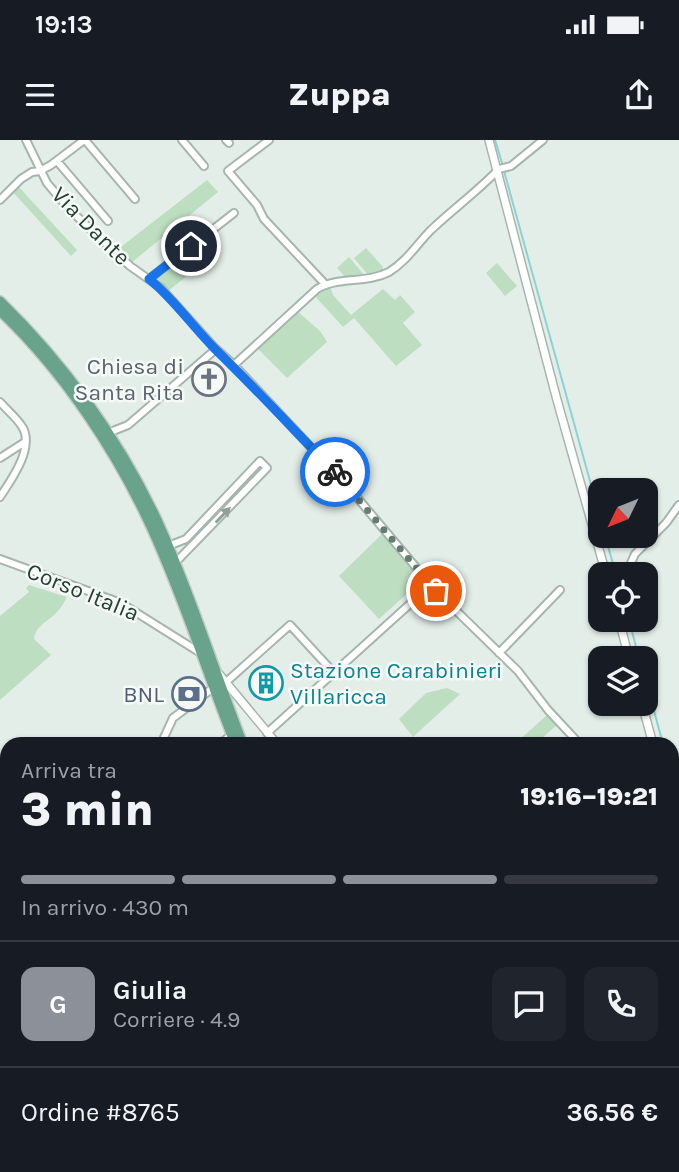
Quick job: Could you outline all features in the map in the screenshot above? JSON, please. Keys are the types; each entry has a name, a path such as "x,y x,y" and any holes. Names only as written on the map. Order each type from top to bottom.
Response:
{"main road":[{"path":"0,301 62,368 108,433 145,495 175,563 208,663 213,688 232,737"},
{"path":"0,311 67,387 120,466 152,529 199,652 208,663 226,700 240,737"}],"street":[{"name":"Via Dante","path":"26,140 40,171 69,209 130,266 161,288 349,488 430,585 518,671 573,737"},
{"path":"0,200 21,179 57,161 85,140 135,199"},
{"path":"182,140 204,166"},
{"path":"269,140 229,170 257,205 264,219 325,284"},
{"path":"489,140 603,562"},
{"path":"234,365 325,284 364,281 389,271 404,261 428,233 498,170 511,166 543,140"},
{"path":"57,161 108,221"},
{"path":"149,279 234,213"},
{"path":"108,433 128,425 216,349"},
{"path":"0,402 24,430 25,442 25,451 0,497"},
{"path":"0,458 25,442"},
{"path":"168,546 186,539 260,461 267,468 175,563"},
{"path":"631,562 635,554 666,523 679,505"},
{"name":"Corso Italia","path":"0,559 121,603 176,635 199,652"},
{"path":"267,733 430,585"},
{"path":"499,653 560,590"},
{"path":"176,635 187,633 190,625"},
{"path":"225,683 290,625 334,673"},
{"path":"208,663 271,737"},
{"path":"164,737 173,718 213,688"},
{"path":"226,700 235,695"},
{"path":"645,716 651,737"}],"green space":[{"path":"207,180 218,192 131,263 117,250"},
{"path":"18,186 77,250 71,256 12,191"},
{"path":"366,248 383,267 383,270 369,276 354,258"},
{"path":"349,257 366,277 346,278 337,268"},
{"path":"176,261 187,276 168,291 153,279"},
{"path":"497,263 517,286 505,296 486,273"},
{"path":"330,286 333,295 351,315 383,289 395,300 400,295 415,312 403,323 422,345 396,366 354,318 343,327 314,295"},
{"path":"297,311 320,331 327,342 287,378 258,349"},
{"path":"350,449 362,473 346,480 328,461"},
{"path":"383,533 422,580 379,619 339,576"},
{"path":"29,585 67,597 35,634 34,639 51,655 0,700 0,616 29,592 26,588"},
{"path":"447,688 460,694 413,737 399,719 426,693"},
{"path":"548,714 557,725 543,737 523,737"}],"waterway":[{"path":"495,140 503,166"},
{"path":"504,171 589,478"},
{"path":"608,548 613,562"},
{"path":"632,632 636,646"},
{"path":"655,716 661,737"}],"way so far":[{"path":"335,472 436,591"}],"place":[{"name":"Chiesa di Santa Rita","path":"209,379"},
{"name":"Stazione Carabinieri Villaricca","path":"266,683"},
{"name":"BNL","path":"189,694"}],"route":[{"path":"191,246 149,279 161,288 335,472"}]}
